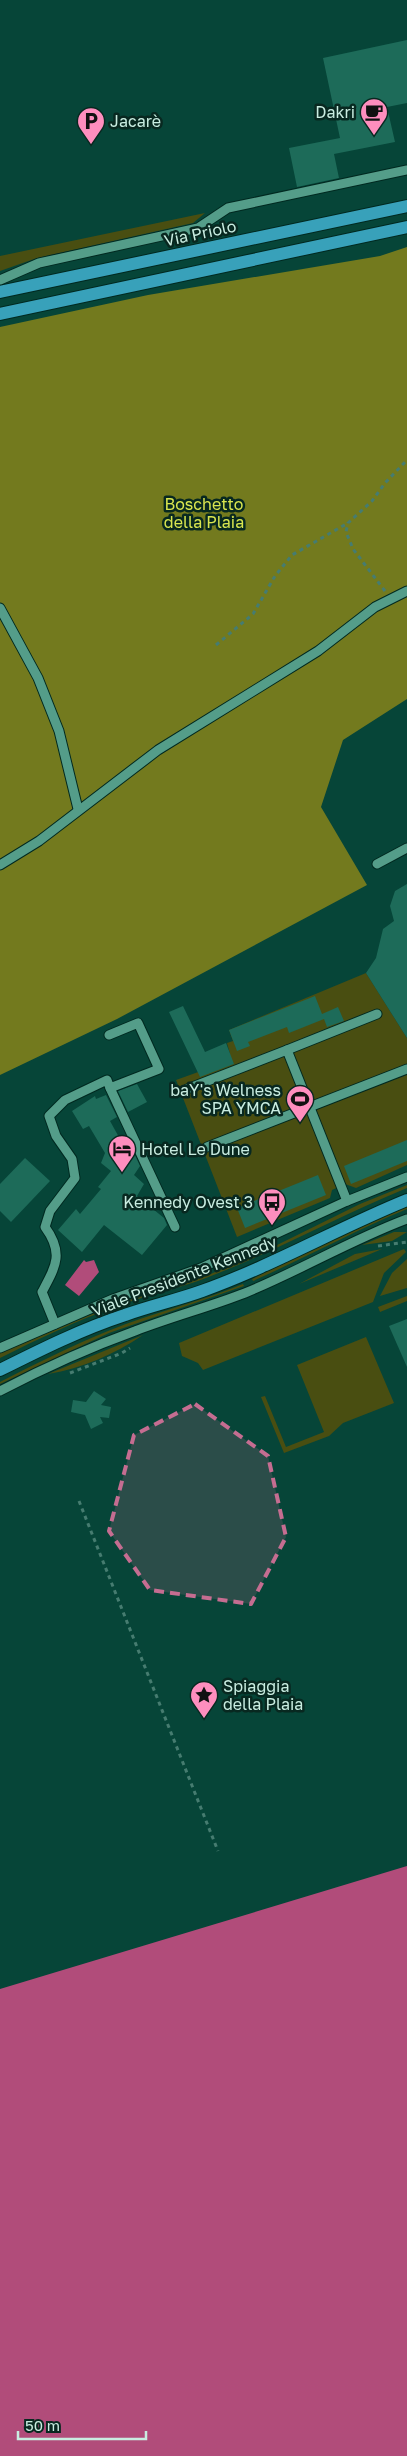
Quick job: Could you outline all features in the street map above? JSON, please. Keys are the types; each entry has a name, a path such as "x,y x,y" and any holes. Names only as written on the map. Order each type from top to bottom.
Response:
{"main road":[{"name":"Via Priolo","path":"0,292 407,206"},
{"path":"0,314 407,228"},
{"name":"Viale Presidente Kennedy","path":"0,1370 36,1352 124,1315 202,1291 246,1273 360,1219 407,1200"}],"lane":[{"path":"0,280 39,263 198,228 228,208 407,170"},
{"path":"0,865 39,841 78,809 158,750 318,651 374,606 407,591"},
{"path":"0,608 38,678 59,731 78,809"},
{"path":"377,864 407,848"},
{"path":"187,1089 377,1014"},
{"path":"110,1035 138,1023 159,1068 110,1088"},
{"path":"287,1050 347,1201"},
{"path":"207,1147 407,1069"},
{"path":"55,1324 42,1292 57,1265 55,1241 45,1228 50,1211 75,1178 72,1159 56,1136 49,1116 65,1100 107,1080 176,1227"},
{"path":"0,1348 113,1299 201,1268 347,1201 407,1177"},
{"path":"0,1390 69,1356 252,1290 292,1273 370,1233 407,1219"}],"path":[{"path":"216,645 253,614 275,576 292,555 348,523 372,502 385,483 407,460"},
{"path":"348,523 346,532 353,549 391,598"},
{"path":"79,1501 218,1850"}],"highlighted area":[{"path":"195,1404 268,1456 286,1537 251,1604 150,1590 109,1531 134,1435"}],"green space":[{"path":"205,213 193,223 37,258 0,271 0,256"},
{"name":"Boschetto della Plaia","path":"407,247 407,699 343,740 321,807 367,885 117,1019 0,1075 0,327 148,295 380,256"},
{"name":"baY's Welness SPA YMCA","path":"366,973 407,1038 407,1165 356,1188 345,1184 332,1190 330,1198 237,1237 176,1080 215,1066 230,1054 227,1043 233,1041 229,1030"},
{"path":"407,1185 407,1188 231,1268 195,1282 103,1311 0,1358 0,1353 116,1304 206,1276 273,1247 360,1204"},
{"path":"407,1206 407,1209 253,1281 252,1279 341,1234"},
{"path":"394,1232 407,1232 392,1241 362,1245"},
{"path":"382,1249 299,1284 355,1254"},
{"path":"404,1249 406,1252 384,1273 373,1302 203,1370 198,1363 182,1356 179,1343"},
{"path":"407,1259 407,1288 380,1296 392,1273"},
{"path":"243,1284 244,1286 109,1333 0,1384 0,1382 40,1362 108,1331"},
{"path":"407,1296 407,1301 380,1312 378,1307"},
{"path":"143,1335 97,1360 48,1374"},
{"path":"366,1337 394,1403 343,1423 329,1436 284,1453 261,1397 265,1396 286,1447 324,1432 297,1365"}],"shaded area":[{"path":"84,1260 86,1262 94,1260 99,1272 79,1296 65,1285"},
{"path":"407,1866 407,2456 0,2456 0,1989"}],"building":[{"path":"407,40 407,103 387,107 395,142 334,154 339,178 297,187 289,148 340,138 323,58"},
{"path":"407,884 407,1038 366,973 376,958 383,929 394,921 390,906 395,891"},
{"path":"315,996 322,1014 338,1007 344,1021 327,1027 324,1019 289,1033 287,1027 248,1042 250,1046 237,1051 229,1030"},
{"path":"183,1006 205,1052 226,1043 234,1064 200,1077 169,1012"},
{"path":"137,1084 147,1102 128,1112 118,1091"},
{"name":"Hotel Le Dune","path":"106,1095 117,1117 110,1121 120,1139 133,1151 140,1166 134,1175 144,1184 137,1196 164,1218 167,1225 142,1255 104,1225 82,1252 58,1230 76,1209 80,1214 101,1189 98,1187 111,1171 101,1163 105,1153 89,1126 83,1129 72,1111 95,1096 96,1099"},
{"path":"407,1140 407,1161 351,1184 344,1166"},
{"path":"25,1158 50,1181 11,1222 0,1211 0,1184"},
{"path":"318,1175 326,1195 245,1228 237,1208"},
{"path":"407,1319 407,1367 389,1326"},
{"path":"94,1391 106,1399 101,1405 111,1407 109,1418 100,1417 103,1423 91,1429 85,1415 71,1412 73,1400 86,1402"}],"place":[{"name":"Dakri","path":"374,136"},
{"name":"Jacarè","path":"91,145"},
{"name":"baY's Welness SPA YMCA","path":"300,1123"},
{"name":"Hotel Le Dune","path":"122,1173"},
{"name":"Kennedy Ovest 3","path":"272,1226"},
{"name":"Spiaggia della Plaia","path":"204,1719"}]}
